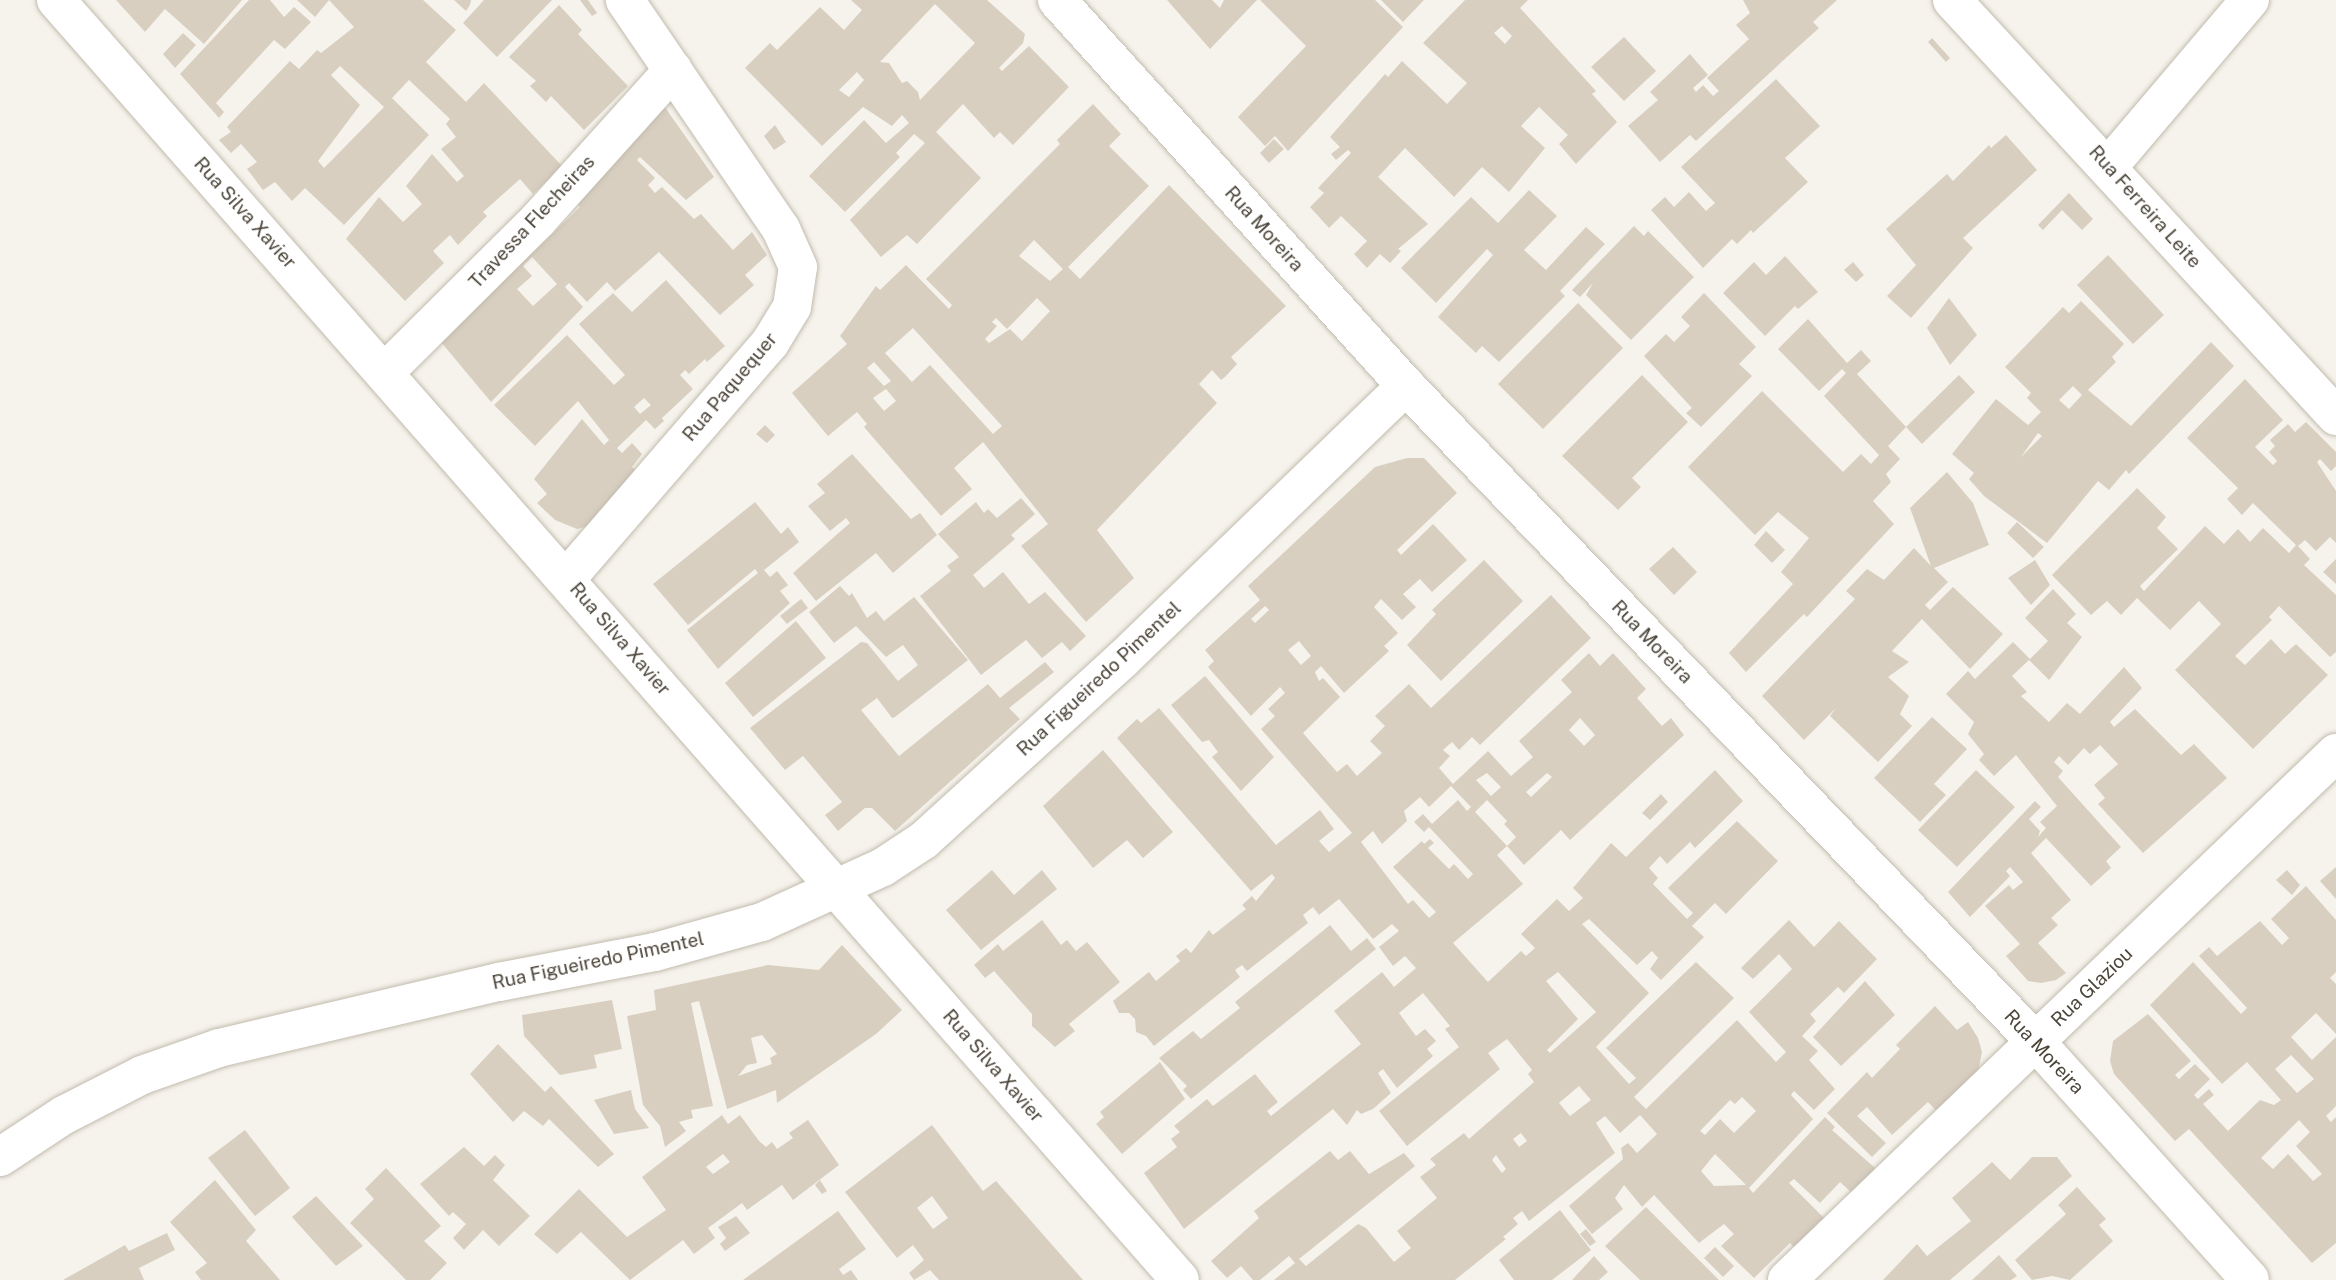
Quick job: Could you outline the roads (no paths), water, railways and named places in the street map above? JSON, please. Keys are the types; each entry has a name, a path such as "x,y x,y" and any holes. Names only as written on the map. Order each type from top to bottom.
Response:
{"street":[{"name":"Rua Silva Xavier","path":"56,0 386,371 1180,1280"},
{"name":"Rua Paquequer","path":"567,578 770,344 792,307 798,267 781,229 625,0"},
{"name":"Rua Moreira","path":"1057,0 1406,386 2035,1041 2250,1280"},
{"name":"Rua Ferreira Leite","path":"1952,0 2109,166 2336,416"},
{"path":"2109,166 2250,0"},
{"name":"Travessa Flecheiras","path":"386,371 538,220 673,69"},
{"name":"Rua Figueiredo Pimentel","path":"0,1157 64,1115 142,1075 219,1048 499,982 655,952 762,922 839,890 924,840 1122,660 1406,386"},
{"name":"Rua Glaziou","path":"1787,1280 2336,753"}]}
